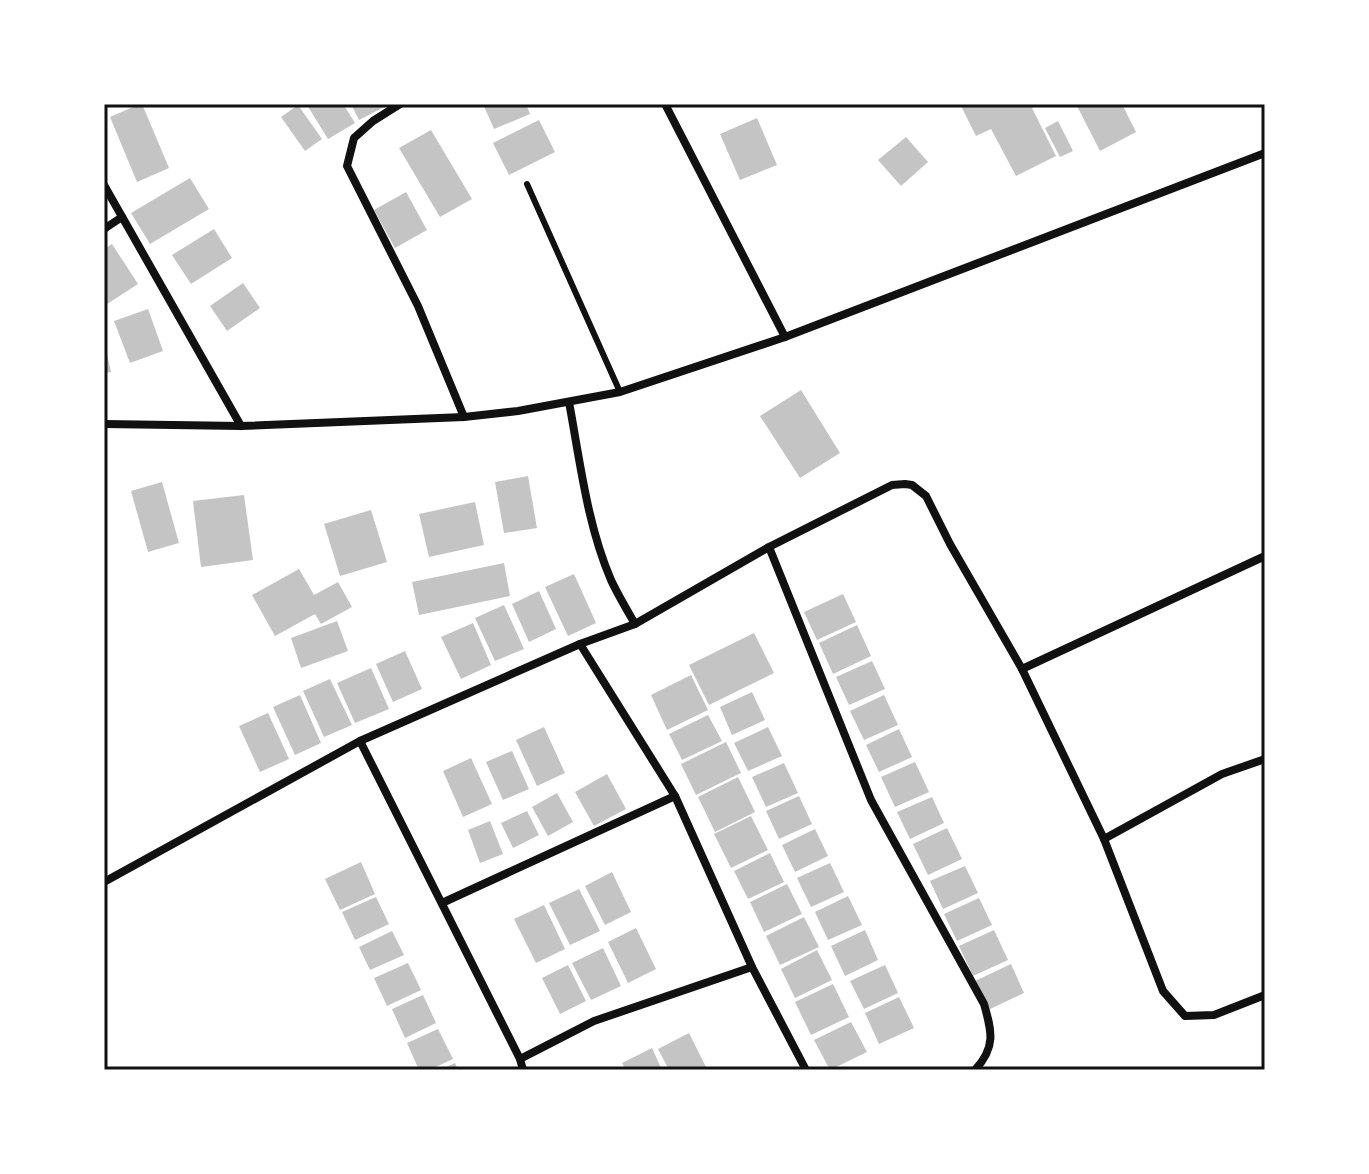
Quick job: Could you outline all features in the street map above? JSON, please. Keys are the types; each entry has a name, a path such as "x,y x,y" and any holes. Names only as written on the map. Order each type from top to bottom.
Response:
{"street":[{"path":"400,104 354,138 347,166 418,306 464,417"},
{"path":"665,104 785,337"},
{"path":"104,424 241,426 464,417 518,411 620,392 785,337 1265,153"},
{"path":"104,185 241,426"},
{"path":"104,229 122,217"},
{"path":"569,402 589,509 600,548 612,581 635,624"},
{"path":"104,882 360,741 580,644 635,624 769,547 892,485 905,484 912,485 926,496 1022,669 1104,839 1163,991 1185,1016 1214,1015 1265,995"},
{"path":"769,547 871,800 984,1004 991,1028 989,1050 975,1070"},
{"path":"1022,669 1265,556"},
{"path":"580,644 675,796 752,967 806,1070"},
{"path":"360,741 523,1070"},
{"path":"1104,839 1222,774 1265,759"},
{"path":"442,903 675,796"},
{"path":"520,1059 594,1021 752,967"}],"lane":[{"path":"527,184 620,392"}],"building":[{"path":"140,104 169,168 137,182 110,117"},
{"path":"309,104 343,104 355,123 328,139"},
{"path":"351,104 390,104 359,120"},
{"path":"483,104 526,104 530,114 494,129"},
{"path":"960,104 1040,104 1032,108 1056,156 1016,176 991,129 976,136"},
{"path":"1076,104 1122,104 1136,132 1100,151"},
{"path":"298,105 322,139 305,151 281,117"},
{"path":"757,118 777,165 740,180 720,134"},
{"path":"539,120 555,152 509,175 493,143"},
{"path":"1058,121 1073,151 1060,157 1045,128"},
{"path":"431,130 472,199 440,217 399,148"},
{"path":"906,137 928,162 901,186 878,160"},
{"path":"190,178 209,209 150,244 131,213"},
{"path":"406,192 427,230 395,248 374,210"},
{"path":"214,229 232,258 191,284 172,255"},
{"path":"112,244 138,284 104,306 104,249"},
{"path":"243,283 260,308 227,331 210,306"},
{"path":"148,309 163,351 130,363 114,321"},
{"path":"104,344 111,372 104,373"},
{"path":"801,390 840,453 800,478 760,416"},
{"path":"528,476 537,528 504,533 495,482"},
{"path":"162,482 179,543 148,552 131,491"},
{"path":"244,495 253,560 201,567 193,501"},
{"path":"475,502 484,545 429,557 419,514"},
{"path":"371,510 387,562 340,576 324,524"},
{"path":"504,563 510,596 419,615 412,582"},
{"path":"299,569 314,595 338,582 352,607 321,624 315,614 275,636 252,595"},
{"path":"574,574 596,623 568,636 545,587"},
{"path":"539,591 556,629 529,642 512,604"},
{"path":"843,594 856,622 817,640 804,612"},
{"path":"504,605 524,649 495,661 475,618"},
{"path":"337,621 348,651 301,668 291,638"},
{"path":"473,623 491,665 461,679 441,637"},
{"path":"857,625 871,656 833,674 819,643"},
{"path":"754,633 774,673 709,705 689,665"},
{"path":"405,651 422,689 393,702 376,664"},
{"path":"872,661 885,689 849,705 836,677"},
{"path":"371,668 389,709 355,723 337,683"},
{"path":"691,675 708,710 667,730 651,695"},
{"path":"330,679 352,725 324,737 303,691"},
{"path":"752,692 765,720 732,735 720,707"},
{"path":"300,695 321,743 295,755 273,707"},
{"path":"884,695 898,725 864,740 850,711"},
{"path":"268,713 289,759 260,772 239,726"},
{"path":"708,715 722,741 682,760 669,734"},
{"path":"544,727 565,773 537,786 516,740"},
{"path":"768,727 782,756 748,771 734,743"},
{"path":"899,729 912,757 879,772 866,745"},
{"path":"726,742 741,773 696,795 681,764"},
{"path":"512,751 529,789 503,800 486,762"},
{"path":"471,758 492,804 463,817 443,771"},
{"path":"915,762 929,792 895,807 881,777"},
{"path":"784,763 798,793 766,807 752,777"},
{"path":"607,774 626,809 594,826 575,792"},
{"path":"738,777 755,812 715,832 698,797"},
{"path":"557,793 573,822 548,836 532,807"},
{"path":"799,796 812,824 779,839 766,811"},
{"path":"932,797 944,823 910,839 897,812"},
{"path":"527,811 539,835 513,848 501,823"},
{"path":"751,816 768,850 731,868 714,834"},
{"path":"490,821 503,854 480,863 468,830"},
{"path":"947,828 962,859 928,875 913,844"},
{"path":"815,829 828,856 795,872 782,845"},
{"path":"770,853 784,882 748,899 734,871"},
{"path":"361,862 375,894 340,910 325,879"},
{"path":"830,863 844,892 811,907 797,878"},
{"path":"965,866 978,893 943,909 930,881"},
{"path":"612,872 631,912 605,925 585,886"},
{"path":"787,884 802,914 764,932 750,902"},
{"path":"579,889 600,931 570,945 549,903"},
{"path":"848,896 862,925 828,940 815,912"},
{"path":"376,897 389,924 355,940 342,912"},
{"path":"979,898 992,925 957,941 944,914"},
{"path":"544,905 565,949 536,963 514,919"},
{"path":"804,917 819,947 780,965 766,936"},
{"path":"636,928 656,969 628,983 608,942"},
{"path":"865,930 878,960 845,976 831,946"},
{"path":"994,930 1008,960 973,976 959,946"},
{"path":"392,931 404,955 370,970 359,947"},
{"path":"603,948 621,986 591,1000 572,963"},
{"path":"817,950 832,980 795,998 781,969"},
{"path":"408,963 421,990 387,1006 374,978"},
{"path":"1011,964 1024,993 988,1010 975,981"},
{"path":"568,965 586,1001 560,1014 542,978"},
{"path":"885,965 898,993 864,1009 850,981"},
{"path":"833,984 849,1017 811,1035 795,1002"},
{"path":"423,995 436,1023 405,1038 392,1009"},
{"path":"899,997 914,1028 879,1044 865,1013"},
{"path":"851,1022 867,1052 830,1070 814,1040"},
{"path":"438,1029 453,1059 429,1070 419,1070 407,1043"},
{"path":"689,1033 706,1067 700,1070 669,1070 658,1049"},
{"path":"652,1048 662,1070 626,1070 622,1063"},
{"path":"455,1063 458,1070 440,1070"}]}
